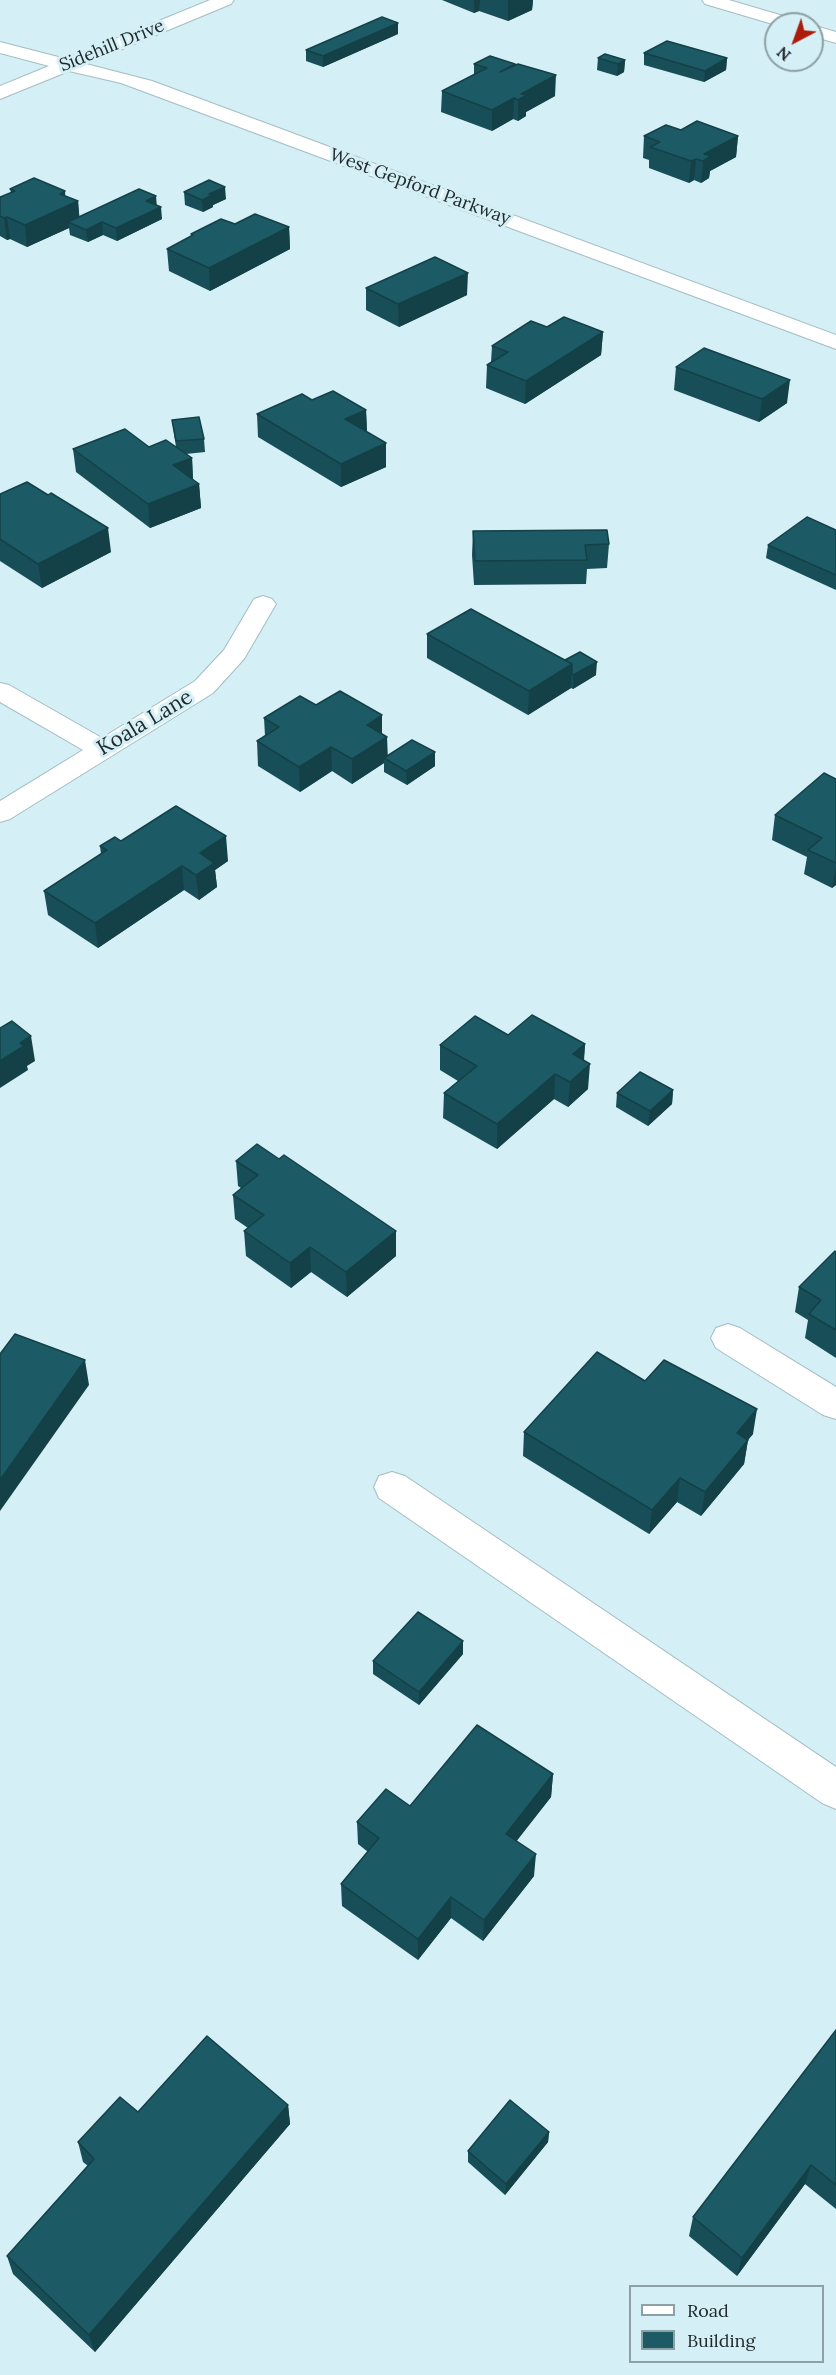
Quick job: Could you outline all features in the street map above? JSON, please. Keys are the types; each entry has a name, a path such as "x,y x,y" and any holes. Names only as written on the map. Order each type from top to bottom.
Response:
{"street":[{"name":"Sidehill Drive","path":"0,93 225,0"},
{"path":"711,0 764,16"},
{"name":"West Gepford Parkway","path":"0,47 64,66 115,75 146,85 836,342"},
{"name":"Koala Lane","path":"0,813 204,687 235,654 263,604"},
{"path":"0,691 102,749"},
{"path":"728,1338 836,1405"},
{"path":"392,1487 836,1790"}],"building":[{"path":"382,17 398,23 323,56 306,50"},
{"path":"667,41 727,58 705,71 644,53"},
{"path":"605,54 625,60 618,64 598,58"},
{"path":"490,56 515,64 500,72 518,64 556,75 521,94 527,95 518,100 514,98 492,110 442,91 487,68 474,64"},
{"path":"697,121 738,136 704,154 711,156 703,161 696,159 691,161 650,147 660,142 644,136 666,125 681,130"},
{"path":"34,178 65,191 60,194 78,201 25,225 0,216 0,197 15,191 10,189"},
{"path":"209,180 225,187 202,200 184,192"},
{"path":"139,189 156,196 146,201 161,207 116,228 102,222 86,230 68,222"},
{"path":"255,214 289,227 209,268 167,249 221,219 235,224"},
{"path":"435,257 468,273 398,304 366,288"},
{"path":"564,317 603,332 526,381 487,365 508,352 492,346 531,321 547,327"},
{"path":"704,348 790,380 762,399 676,367"},
{"path":"333,391 366,410 345,419 386,443 341,464 257,414 302,394 312,400"},
{"path":"199,417 204,439 176,441 172,420"},
{"path":"125,429 149,447 166,440 192,458 173,465 199,484 148,504 73,449"},
{"path":"27,482 48,495 51,493 108,528 38,564 0,539 0,494"},
{"path":"807,517 836,530 836,575 768,545"},
{"path":"607,530 609,544 585,545 587,560 475,561 473,531"},
{"path":"471,609 572,664 529,691 427,634"},
{"path":"580,652 597,662 573,675 572,664 565,660"},
{"path":"340,691 382,715 367,725 387,737 352,759 331,747 299,767 257,741 279,727 264,718 300,696 316,705"},
{"path":"412,740 435,752 406,771 384,758"},
{"path":"824,773 836,779 836,863 808,850 822,838 775,815"},
{"path":"176,806 226,836 200,853 214,863 196,875 182,866 95,923 44,891 107,850 100,846 115,837 121,841"},
{"path":"532,1015 585,1044 573,1054 590,1064 570,1082 555,1074 497,1124 444,1093 477,1066 440,1045 475,1016 508,1035"},
{"path":"12,1021 31,1036 20,1043 24,1046 0,1061 0,1028"},
{"path":"640,1072 673,1090 650,1111 617,1093"},
{"path":"257,1144 279,1159 284,1155 396,1231 346,1272 310,1247 290,1263 244,1231 264,1215 233,1195 258,1175 236,1161"},
{"path":"835,1251 836,1330 809,1314 821,1300 799,1287"},
{"path":"15,1334 85,1360 0,1480 0,1354"},
{"path":"597,1352 645,1381 664,1360 757,1409 737,1433 748,1440 705,1492 680,1478 652,1510 524,1432"},
{"path":"418,1612 463,1641 419,1692 373,1661"},
{"path":"477,1725 553,1774 506,1834 536,1854 484,1920 451,1897 418,1939 341,1884 379,1838 357,1822 386,1789 410,1806"},
{"path":"836,2030 836,2185 811,2165 742,2258 693,2217"},
{"path":"207,2036 288,2105 89,2335 7,2256 94,2159 78,2142 120,2097 138,2112"},
{"path":"510,2100 549,2132 506,2184 468,2151"}]}
